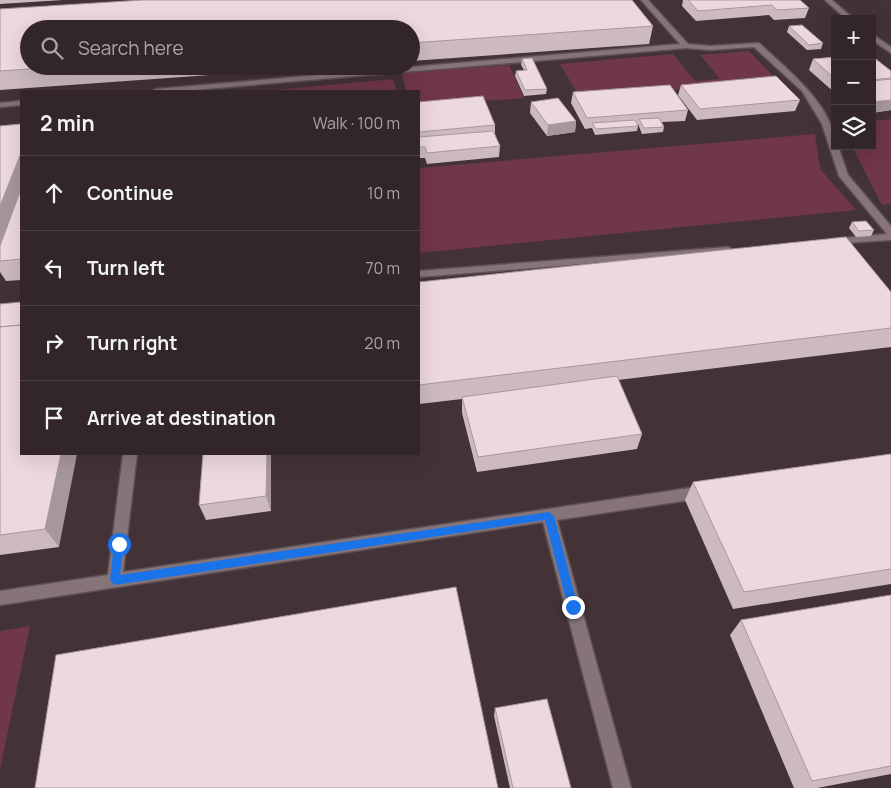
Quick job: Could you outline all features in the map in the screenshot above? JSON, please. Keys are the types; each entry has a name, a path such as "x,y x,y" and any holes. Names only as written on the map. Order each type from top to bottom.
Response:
{"street":[{"path":"644,0 686,46"},
{"path":"828,0 846,15"},
{"path":"876,39 891,52"},
{"path":"420,69 686,46 710,48 756,45 805,90 826,124 844,176 891,235"},
{"path":"168,90 344,75"},
{"path":"0,104 20,103"},
{"path":"822,242 891,235"},
{"path":"420,274 743,249"},
{"path":"115,580 130,455"},
{"path":"0,598 715,490"},
{"path":"549,516 622,788"}],"shaded area":[{"path":"749,51 778,81 580,98 560,64 673,54 695,81 720,79 700,55"},
{"path":"509,65 524,98 420,106 420,90 406,90 402,75 420,75 420,72"},
{"path":"393,79 397,90 275,90"},
{"path":"891,119 891,204 882,205 854,150 876,150 876,121"},
{"path":"815,134 820,169 856,210 420,253 420,168"},
{"path":"30,626 0,769 0,631"}],"building":[{"path":"143,0 632,0 653,26 420,42 420,20 20,20 20,70 0,71 0,9"},
{"path":"688,0 800,0 809,8 777,10 772,5 698,11"},
{"path":"802,25 823,43 809,45 789,26"},
{"path":"831,57 831,75 813,59"},
{"path":"532,58 547,89 525,90 516,71 527,70 522,59"},
{"path":"876,59 891,71 891,78 876,80"},
{"path":"776,76 800,100 700,109 681,85"},
{"path":"891,79 891,100 876,102 876,81"},
{"path":"670,85 688,110 587,118 573,92"},
{"path":"483,96 495,125 420,132 420,102"},
{"path":"558,98 576,121 548,125 531,102"},
{"path":"659,118 664,127 644,128 639,119"},
{"path":"635,120 638,126 596,129 592,123"},
{"path":"20,124 20,156 0,206 0,126"},
{"path":"493,131 500,146 427,153 425,147 420,147 420,137"},
{"path":"20,192 20,259 0,261 0,246"},
{"path":"866,221 874,230 859,231 852,222"},
{"path":"846,237 891,292 891,328 420,385 420,282"},
{"path":"20,302 20,325 0,327 0,304"},
{"path":"20,325 20,455 61,455 45,529 0,535 0,327"},
{"path":"617,376 642,434 478,457 462,397"},
{"path":"891,454 891,569 744,592 693,482"},
{"path":"203,455 267,455 266,496 199,505"},
{"path":"456,587 498,788 35,788 56,655"},
{"path":"891,595 891,766 812,781 741,620"},
{"path":"547,699 571,788 513,788 495,708"}],"route":[{"path":"119,544 115,580 549,516 573,607"}]}
